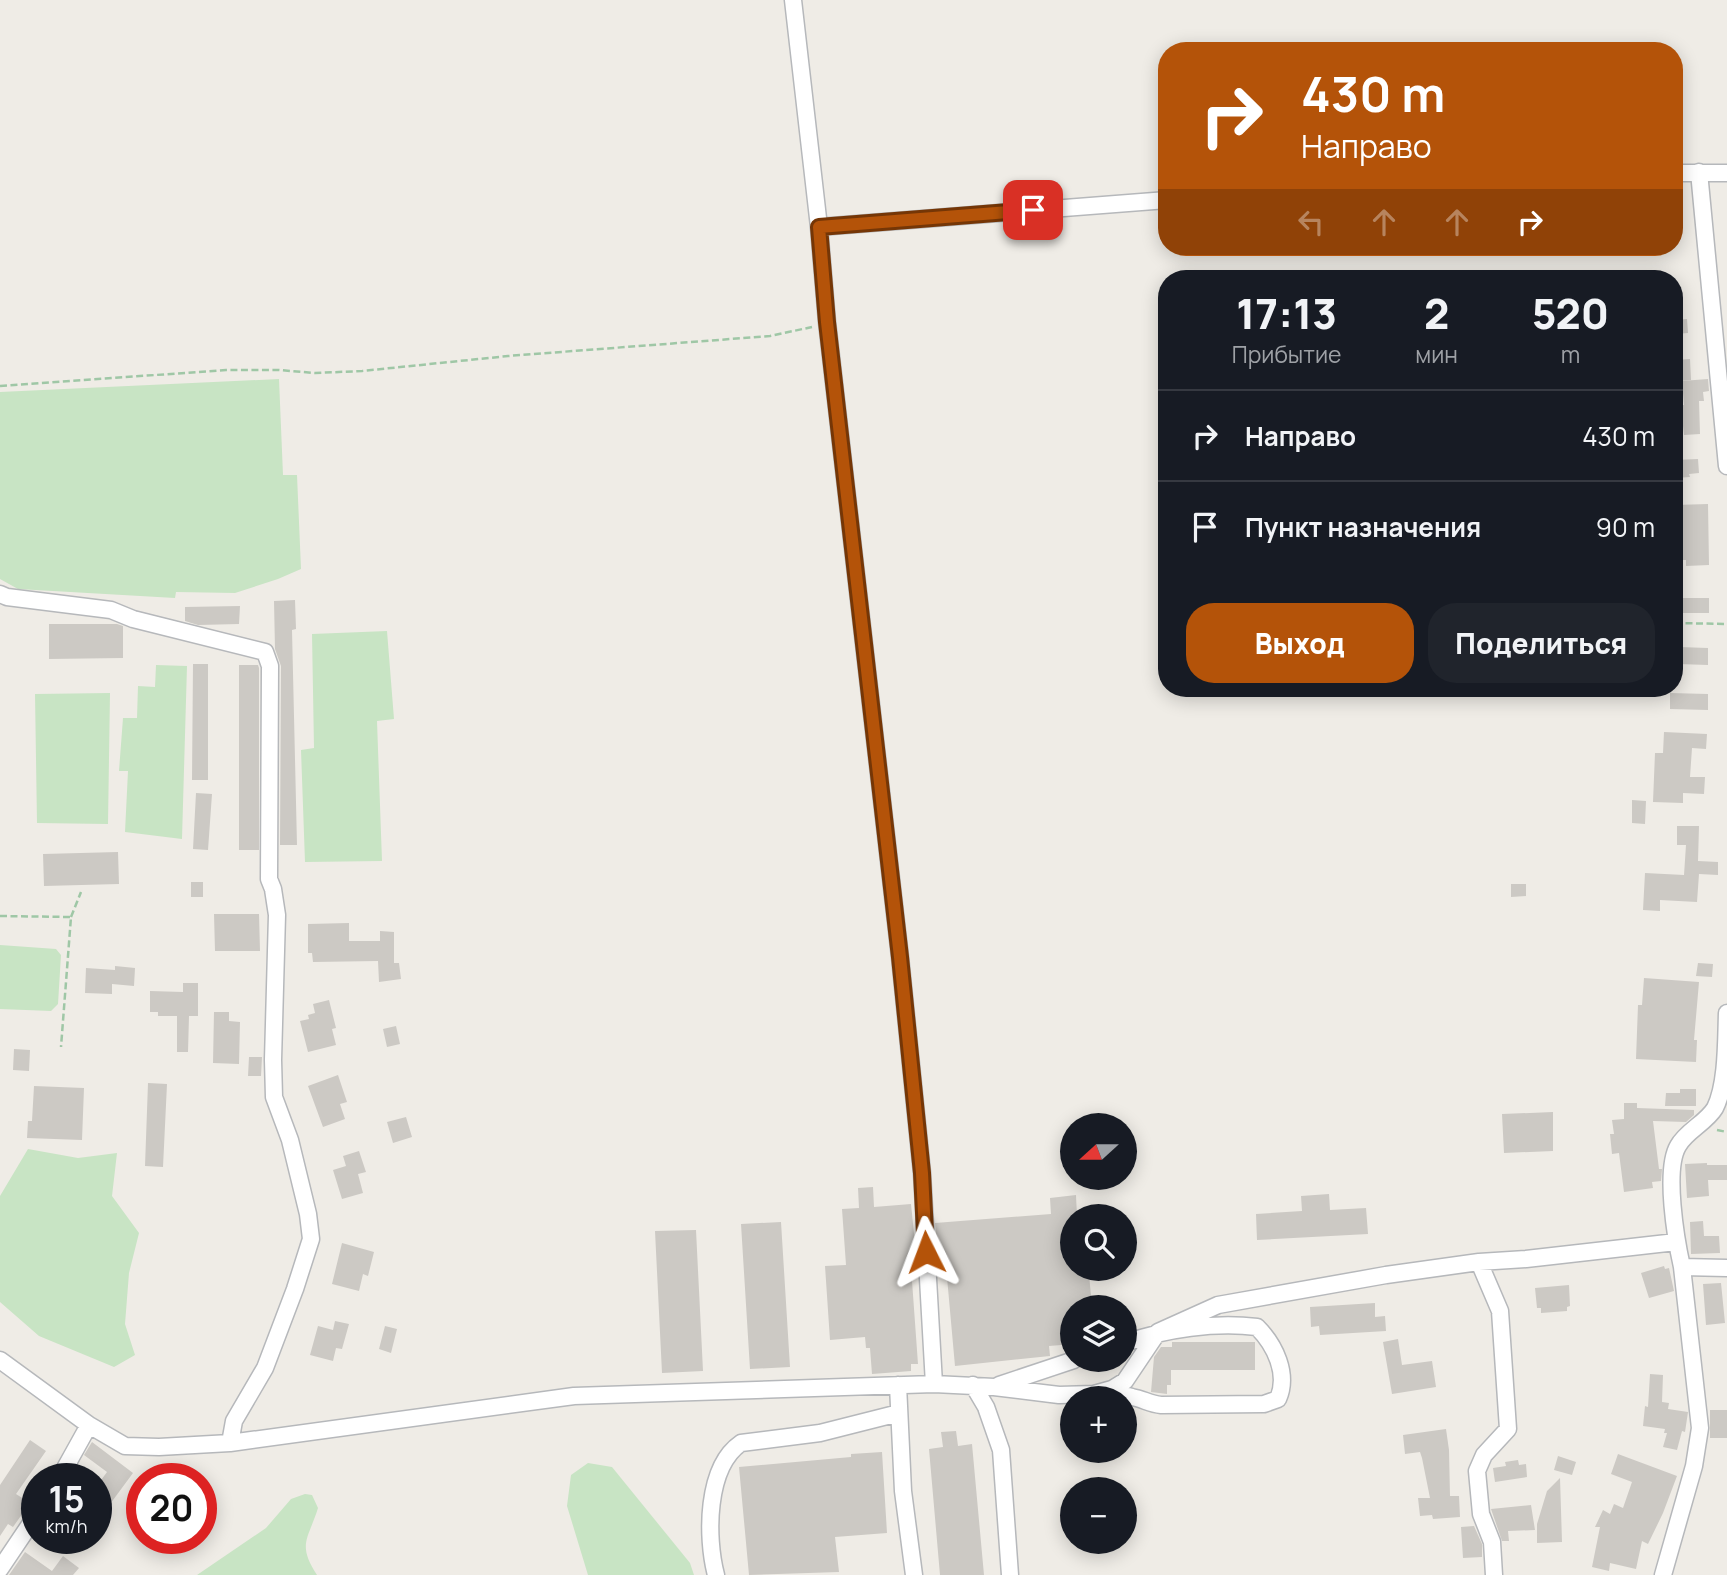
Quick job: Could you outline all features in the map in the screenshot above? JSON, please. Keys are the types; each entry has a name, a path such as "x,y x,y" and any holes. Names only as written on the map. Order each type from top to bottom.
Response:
{"street":[{"path":"793,0 918,1133 933,1384"},
{"path":"1699,172 1727,466"},
{"path":"1683,173 1727,173"},
{"path":"819,227 1158,201"},
{"path":"0,594 67,607 111,610 265,652 270,666 269,879 277,915 274,1097 289,1140 311,1239 265,1368 234,1421 230,1443"},
{"path":"1663,1575 1694,1466 1700,1428 1682,1267 1676,1242 1671,1163 1679,1144 1714,1110 1721,1091 1727,1013"},
{"path":"1137,1339 1218,1305 1386,1275 1479,1262 1676,1242"},
{"path":"1479,1262 1500,1311 1508,1429 1484,1455 1477,1471 1481,1514 1492,1542 1494,1575"},
{"path":"1682,1267 1727,1268"},
{"path":"1137,1398 1148,1404 1161,1405 1264,1404 1278,1398 1283,1388 1283,1375 1266,1336 1257,1327 1241,1325 1158,1332"},
{"path":"1117,1386 1125,1381 1158,1332"},
{"path":"0,1360 89,1425 125,1446 230,1443 574,1396 933,1384 973,1385 1060,1395"},
{"path":"994,1387 1060,1365"},
{"path":"898,1385 902,1491 914,1575"},
{"path":"973,1385 986,1407 1001,1450 1010,1575"},
{"path":"716,1575 709,1535 711,1509 719,1474 731,1450 741,1443 820,1433 899,1413"},
{"path":"68,1463 89,1425"},
{"path":"0,1569 21,1538"}],"path":[{"path":"0,386 226,370 315,373 362,371 508,356 770,336 803,331 827,322"},
{"path":"1683,622 1727,624"},
{"path":"61,1047 71,917 81,892"},
{"path":"0,916 71,917"}],"green space":[{"path":"279,379 283,475 297,475 301,569 235,593 176,592 175,598 18,589 0,579 0,392"},
{"path":"387,631 394,719 377,721 382,861 305,862 301,750 314,748 312,634"},
{"path":"156,665 187,666 182,839 125,832 128,771 119,771 123,718 137,718 138,686 155,687"},
{"path":"110,693 108,824 37,823 35,694"},
{"path":"0,945 56,949 61,955 58,1004 51,1011 0,1009"},
{"path":"28,1149 78,1158 117,1153 112,1196 139,1233 129,1273 125,1324 135,1355 114,1367 39,1336 0,1302 0,1196"},
{"path":"588,1463 612,1467 690,1563 694,1575 588,1575 567,1506 571,1475"},
{"path":"305,1494 312,1495 318,1508 306,1542 307,1556 317,1575 197,1575 266,1528 291,1499"}],"building":[{"path":"1683,319 1687,319 1688,333 1683,333"},
{"path":"1690,359 1691,380 1683,380 1683,360"},
{"path":"1708,379 1709,391 1703,392 1704,401 1699,401 1700,434 1684,435 1683,381"},
{"path":"1698,459 1699,473 1683,477 1683,460"},
{"path":"1708,504 1709,565 1686,566 1686,560 1683,560 1683,505"},
{"path":"1683,598 1709,598 1709,613 1683,613"},
{"path":"295,600 296,629 292,630 297,845 280,845 281,666 275,649 274,601"},
{"path":"240,606 239,624 198,625 185,621 185,607"},
{"path":"49,624 123,626 123,658 49,659"},
{"path":"1683,647 1708,648 1708,665 1683,664"},
{"path":"193,664 208,664 208,780 192,780"},
{"path":"239,665 258,665 259,668 259,850 239,850"},
{"path":"1683,693 1708,694 1708,710 1670,709 1670,697 1683,697"},
{"path":"1664,732 1707,734 1706,749 1692,748 1690,777 1705,777 1704,794 1683,793 1683,803 1653,802 1655,753 1663,753"},
{"path":"196,793 212,794 208,850 193,849"},
{"path":"1632,800 1646,801 1645,824 1632,823"},
{"path":"1677,826 1699,826 1698,861 1718,862 1718,875 1699,874 1697,902 1660,900 1660,911 1643,910 1645,873 1684,875 1686,845 1677,845"},
{"path":"118,852 119,884 44,886 43,854"},
{"path":"191,882 203,882 203,897 191,897"},
{"path":"1511,884 1526,884 1526,896 1511,897"},
{"path":"214,914 259,914 260,951 215,951"},
{"path":"349,923 349,941 380,941 380,931 394,932 394,963 399,963 401,979 379,982 378,961 313,962 312,953 308,953 308,924"},
{"path":"1698,963 1713,964 1712,977 1696,976"},
{"path":"115,966 135,968 134,986 112,984 112,994 85,993 86,968 115,970"},
{"path":"1644,978 1699,982 1694,1040 1697,1040 1696,1062 1636,1059 1638,1005 1642,1005"},
{"path":"183,983 198,983 198,1016 189,1016 188,1052 177,1052 177,1016 158,1016 158,1012 150,1012 150,991 183,992"},
{"path":"329,1000 336,1028 332,1029 336,1045 308,1052 300,1021 309,1019 308,1015 315,1013 313,1004"},
{"path":"214,1012 229,1012 229,1021 240,1022 239,1064 213,1063"},
{"path":"396,1026 400,1044 387,1047 383,1029"},
{"path":"14,1049 30,1050 29,1071 13,1070"},
{"path":"249,1057 262,1057 261,1076 248,1076"},
{"path":"338,1075 347,1102 340,1104 345,1119 323,1127 308,1086"},
{"path":"148,1083 167,1084 163,1167 145,1166"},
{"path":"34,1086 84,1088 82,1140 27,1138 28,1121 32,1121"},
{"path":"1680,1089 1696,1089 1696,1106 1665,1106 1666,1093 1680,1093"},
{"path":"1624,1103 1637,1103 1637,1108 1694,1110 1694,1115 1686,1122 1653,1121 1659,1169 1662,1169 1661,1181 1652,1182 1653,1188 1624,1192 1619,1153 1612,1154 1610,1134 1614,1134 1612,1120 1624,1119"},
{"path":"1553,1112 1553,1151 1504,1153 1502,1114"},
{"path":"406,1117 412,1137 393,1143 387,1122"},
{"path":"359,1151 366,1172 358,1174 363,1193 342,1199 333,1170 346,1166 343,1156"},
{"path":"1685,1164 1727,1165 1727,1180 1708,1180 1709,1196 1687,1198"},
{"path":"873,1187 874,1207 911,1204 916,1253 910,1253 918,1364 911,1364 911,1371 872,1374 870,1348 866,1348 865,1337 830,1340 825,1266 846,1265 842,1209 859,1208 858,1188"},
{"path":"1329,1194 1330,1210 1366,1208 1368,1234 1257,1240 1256,1214 1302,1211 1301,1196"},
{"path":"1076,1195 1076,1204 1060,1204 1060,1281 1090,1281 1091,1295 1060,1295 1060,1345 1049,1346 1050,1356 955,1366 945,1255 938,1256 935,1223 1051,1214 1050,1198"},
{"path":"1703,1221 1704,1236 1719,1236 1720,1253 1691,1254 1690,1222"},
{"path":"781,1222 790,1367 750,1369 741,1224"},
{"path":"696,1230 703,1371 662,1373 655,1231"},
{"path":"342,1243 374,1252 368,1276 363,1274 359,1291 332,1284"},
{"path":"1664,1266 1665,1269 1669,1268 1674,1291 1649,1298 1641,1273"},
{"path":"1721,1283 1725,1323 1706,1325 1703,1284"},
{"path":"1569,1285 1570,1306 1567,1311 1541,1313 1541,1308 1537,1308 1535,1288"},
{"path":"1375,1303 1375,1317 1385,1316 1386,1331 1320,1335 1319,1326 1311,1327 1310,1307"},
{"path":"335,1321 349,1324 342,1349 336,1348 333,1361 310,1355 318,1326 333,1330"},
{"path":"385,1326 397,1329 391,1353 379,1349"},
{"path":"1398,1339 1402,1365 1432,1361 1436,1387 1392,1394 1383,1342"},
{"path":"1172,1342 1255,1342 1255,1370 1171,1370 1171,1385 1167,1385 1167,1394 1151,1392 1154,1357 1161,1347 1172,1347"},
{"path":"1650,1374 1663,1375 1662,1402 1669,1403 1668,1409 1688,1412 1685,1432 1682,1431 1677,1450 1663,1447 1667,1433 1664,1433 1665,1429 1643,1426 1645,1406 1648,1407"},
{"path":"1710,1410 1727,1410 1727,1438 1710,1438"},
{"path":"1446,1429 1450,1496 1459,1496 1460,1517 1433,1519 1432,1515 1420,1516 1418,1498 1430,1498 1422,1458 1420,1452 1405,1454 1403,1435"},
{"path":"956,1431 958,1446 972,1444 984,1575 940,1575 929,1449 943,1447 941,1432"},
{"path":"30,1440 46,1451 38,1463 21,1463 21,1487 16,1494 21,1497 21,1516 13,1527 8,1524 0,1536 0,1485"},
{"path":"92,1442 126,1468 126,1482 112,1501 112,1463 95,1463 84,1455"},
{"path":"882,1452 887,1533 835,1537 839,1572 749,1575 739,1467"},
{"path":"1618,1454 1677,1476 1648,1544 1642,1541 1636,1569 1610,1563 1609,1571 1592,1567 1600,1527 1595,1527 1603,1510 1610,1514 1614,1504 1623,1508 1632,1482 1611,1474"},
{"path":"1558,1456 1576,1462 1572,1475 1554,1470"},
{"path":"1518,1460 1519,1465 1526,1464 1527,1477 1495,1482 1493,1468"},
{"path":"1560,1478 1562,1542 1537,1543 1537,1524 1547,1491"},
{"path":"1531,1505 1535,1530 1508,1531 1509,1541 1502,1541 1491,1509"},
{"path":"1474,1526 1482,1544 1482,1557 1463,1558 1461,1527"},
{"path":"24,1554 28,1554 52,1571 63,1556 79,1568 73,1575 9,1575"}],"route":[{"path":"926,1252 922,1173 900,957 827,322 819,227 1033,210"}]}
